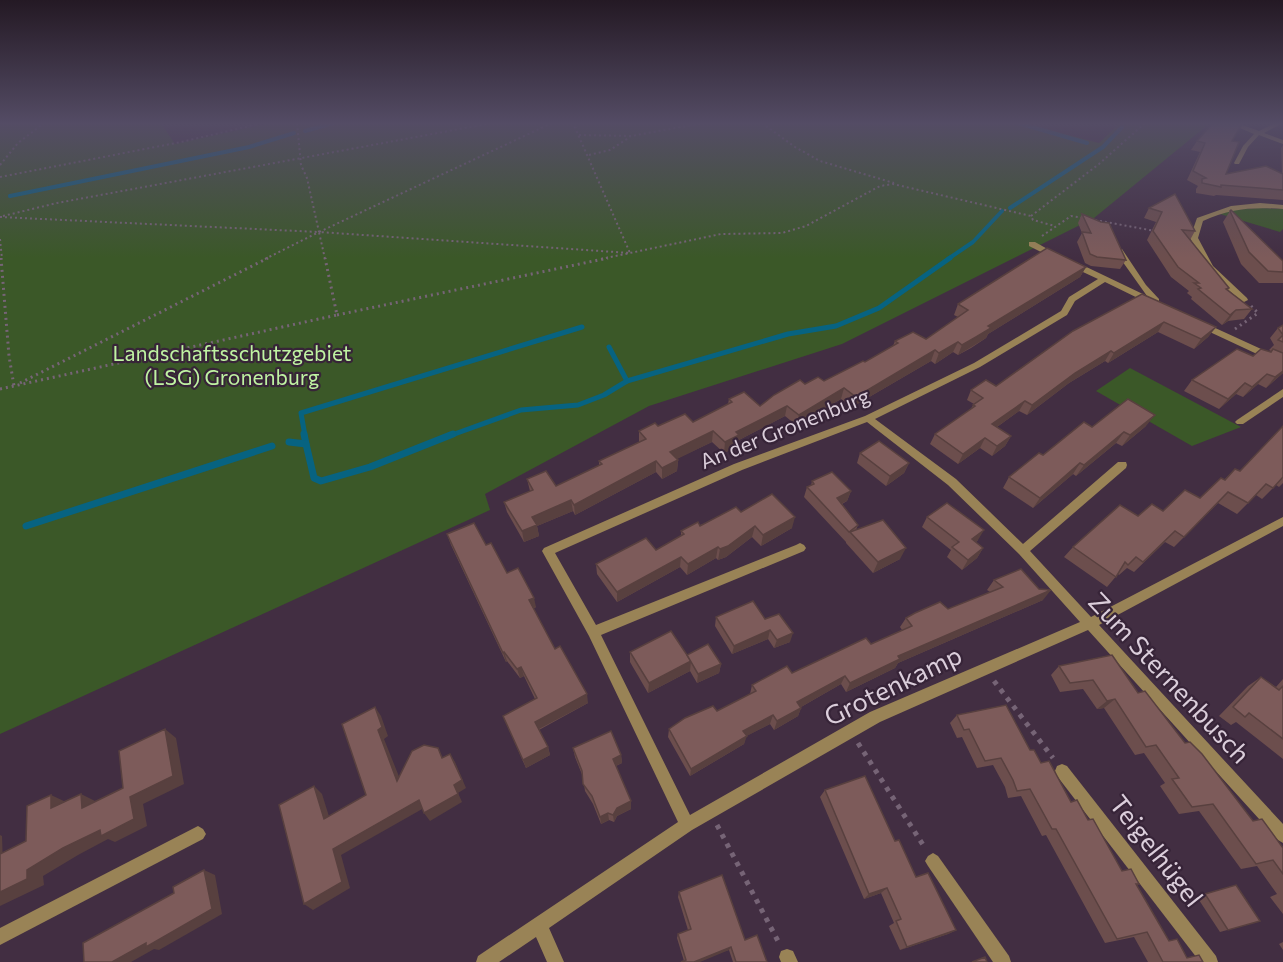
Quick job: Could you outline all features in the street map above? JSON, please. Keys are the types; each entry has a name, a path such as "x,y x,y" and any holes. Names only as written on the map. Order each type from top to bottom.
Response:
{"street":[{"path":"1244,300 1210,267 1194,238 1200,220 1220,209 1254,204 1283,207"},
{"path":"1032,244 1160,305 1143,287 1119,251"},
{"name":"An der Gronenburg","path":"687,825 593,632 548,551 738,467 868,418 987,359 1064,313 1072,299 1104,279"},
{"path":"1188,318 1283,363"},
{"path":"1240,422 1283,392"},
{"name":"Zum Sternenbusch","path":"868,418 952,482 1023,551 1283,835"},
{"path":"1023,551 1122,465"},
{"name":"Grotenkamp","path":"484,962 687,825 874,717 1089,624 1283,521"},
{"path":"593,632 800,548"},
{"name":"Teigelhügel","path":"1062,771 1210,962"},
{"path":"0,937 198,834"},
{"path":"933,861 1003,962"},
{"path":"540,925 556,962"}],"path":[{"path":"0,177 47,168"},
{"path":"0,217 57,203 247,168"},
{"path":"303,168 337,315"},
{"path":"15,386 319,232 456,168"},
{"path":"594,168 630,253"},
{"path":"843,168 900,185 1031,216 1033,220 1055,226 1071,216 1161,232"},
{"path":"1031,216 1094,168"},
{"path":"0,389 721,234 782,233 806,226 880,186 900,185"},
{"path":"0,217 319,232 630,253"},
{"path":"0,239 9,356 15,386"},
{"path":"1225,336 1258,314 1244,300"},
{"path":"985,669 1062,771"},
{"path":"850,731 933,861"},
{"path":"710,812 788,959"}],"green space":[{"name":"Landschaftsschutzgebiet (LSG) Gronenburg","path":"0,168 1155,168 1094,218 842,344 649,406 485,494 490,510 0,734"},
{"path":"1283,209 1283,229 1280,232 1220,214 1233,210"},
{"path":"1130,368 1241,427 1192,446 1096,391"}],"building":[{"path":"1194,168 1228,168 1226,174 1257,168 1270,168 1283,174 1283,190 1221,185 1221,187 1202,183 1202,179 1206,178 1193,171"},
{"path":"1175,194 1195,231 1182,230 1229,288 1226,289 1252,309 1236,310 1230,315 1198,289 1201,288 1194,283 1199,283 1178,267 1153,231 1162,212 1149,208"},
{"path":"1231,210 1283,261 1283,272 1268,271 1249,252"},
{"path":"1082,214 1109,223 1126,260 1097,257 1090,254 1082,232 1091,233"},
{"path":"1047,248 1086,267 988,326 991,328 962,345 958,342 939,353 935,350 856,397 844,388 799,415 787,406 736,432 739,435 725,442 713,431 670,452 678,460 662,468 656,461 574,505 571,500 532,517 537,525 522,531 504,502 533,490 527,479 546,471 556,486 602,464 599,461 646,439 639,431 655,423 658,426 685,414 693,422 732,402 729,399 744,392 760,406 800,380 805,384 818,377 824,381 865,362 898,343 895,341 913,332 926,339 968,310 958,304"},
{"path":"1142,294 1216,327 1201,339 1164,322 1114,353 1111,351 1075,373 1032,405 1025,401 992,424 1011,436 997,446 985,438 963,454 935,434 983,398 971,390 986,380 996,386 1073,331"},
{"path":"1283,325 1283,335 1278,328"},
{"path":"1237,349 1253,356 1261,349 1271,352 1273,349 1283,353 1283,371 1275,377 1267,374 1252,387 1245,383 1228,399 1192,380"},
{"path":"1128,399 1155,415 1130,435 1124,432 1084,465 1080,463 1040,498 1009,477 1039,453 1043,455 1084,422 1092,427"},
{"path":"1283,426 1283,477 1273,488 1266,484 1248,503 1228,492 1184,537 1175,531 1143,562 1136,557 1128,565 1125,562 1116,577 1073,547 1120,505 1138,516 1152,504 1163,511 1185,490 1200,498 1221,478 1225,480 1235,469 1240,471"},
{"path":"879,441 909,463 890,476 860,453"},
{"path":"832,472 851,491 837,498 858,525 849,532 807,487 814,484 812,481"},
{"path":"772,494 795,517 763,535 755,526 728,546 720,549 718,547 688,564 681,557 617,592 596,564 646,538 656,550 684,534 681,531 698,522 700,526 736,507 741,512"},
{"path":"947,503 984,530 972,539 983,548 968,560 952,547 959,542 927,517"},
{"path":"883,520 906,548 878,562 850,532"},
{"path":"474,523 486,545 491,543 507,573 518,568 534,598 529,600 555,649 560,646 587,694 535,722 548,747 523,760 503,716 537,698 521,667 517,669 503,653 447,534"},
{"path":"1021,569 1039,589 1051,590 898,656 900,659 850,683 845,676 797,702 801,708 777,721 773,715 743,731 747,736 691,769 669,729 685,718 713,706 717,711 756,691 752,685 787,666 792,673 866,638 871,644 912,626 906,618 940,602 948,609 1003,587 994,580"},
{"path":"753,601 765,619 779,614 793,633 777,640 770,630 734,646 716,617"},
{"path":"671,631 691,661 649,683 630,652"},
{"path":"708,644 721,664 698,674 687,655"},
{"path":"1112,655 1138,693 1145,691 1185,743 1190,742 1202,754 1253,821 1262,819 1283,848 1283,874 1273,860 1256,864 1213,804 1192,807 1172,779 1179,778 1156,745 1146,747 1115,699 1107,701 1093,680 1070,683 1059,666"},
{"path":"1261,677 1279,690 1283,686 1283,739 1249,713 1245,717 1233,707"},
{"path":"1006,705 1030,750 1034,750 1041,763 1049,761 1071,802 1077,800 1088,820 1093,819 1122,871 1131,869 1139,884 1136,884 1169,941 1177,939 1187,958 1199,955 1203,962 1163,962 1147,932 1117,939 1056,829 1052,829 1030,789 1017,791 1001,758 985,761 969,729 964,730 957,715"},
{"path":"375,707 382,727 378,730 397,781 412,751 424,745 438,748 442,758 450,754 462,780 454,785 458,794 424,813 419,800 333,849 342,882 304,904 279,805 314,786 324,819 366,795 342,724"},
{"path":"165,729 173,776 130,797 134,819 101,836 100,830 63,848 27,870 27,879 0,892 0,854 26,841 27,806 51,795 51,808 81,794 82,808 123,788 119,751"},
{"path":"611,731 621,755 613,759 631,801 617,808 613,815 608,813 600,817 592,796 583,784 582,771 573,748"},
{"path":"865,776 895,841 899,840 916,877 928,873 956,930 907,947 896,921 901,919 887,888 869,894 825,790"},
{"path":"204,870 212,909 146,947 146,943 112,962 84,962 83,943 174,893 173,887"},
{"path":"722,875 745,940 757,935 767,962 736,962 731,947 694,962 681,962 686,960 678,934 691,929 679,892"},
{"path":"1236,885 1260,921 1228,930 1205,894"},
{"path":"985,957 987,962 972,962"}],"waterway":[{"path":"10,196 147,168"},
{"path":"1010,208 1071,168"},
{"path":"948,259 973,242 1002,211"},
{"path":"627,381 788,334 836,326 879,308 950,258"},
{"path":"305,436 301,413 582,327"},
{"path":"609,347 627,381"},
{"path":"449,436 521,410 578,405 604,395 627,381"},
{"path":"304,434 306,444"},
{"path":"306,444 314,478 321,481 370,467 453,434"},
{"path":"289,442 306,444"},
{"path":"26,526 272,446"}]}
